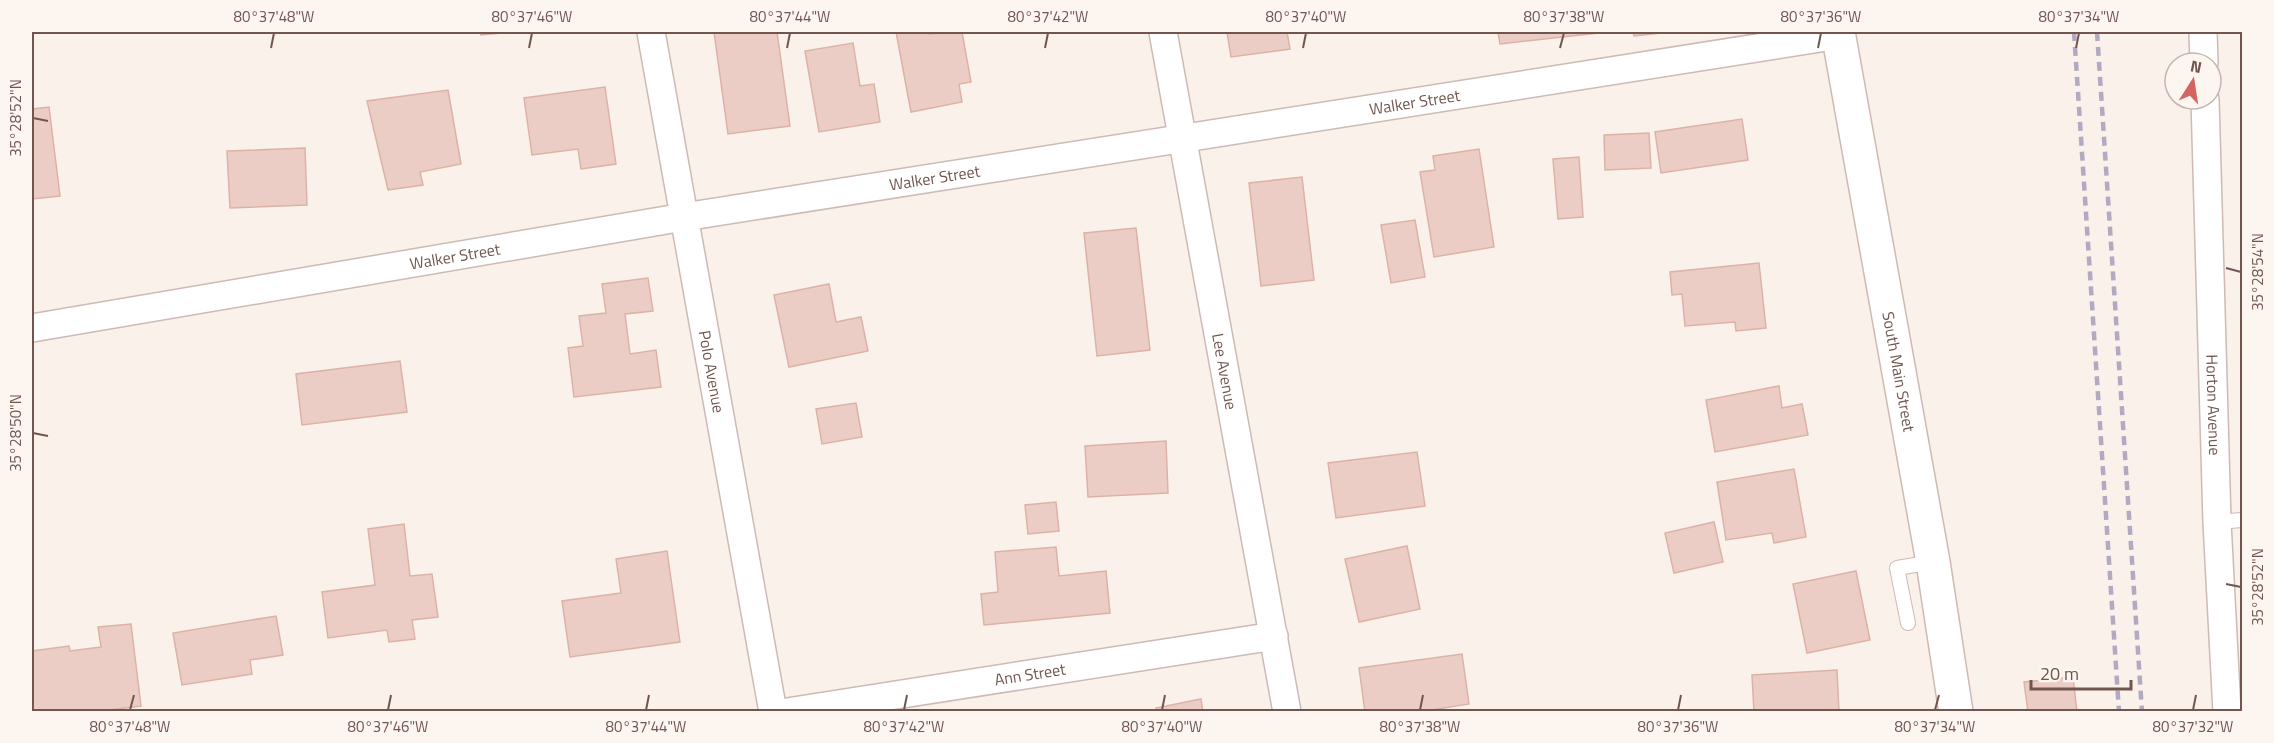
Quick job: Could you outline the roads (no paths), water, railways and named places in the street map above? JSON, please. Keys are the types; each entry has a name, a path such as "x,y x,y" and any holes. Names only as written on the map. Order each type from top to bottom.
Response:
{"main road":[{"name":"South Main Street","path":"1838,33 1933,562 1956,711"}],"street":[{"name":"Polo Avenue","path":"651,32 773,711"},
{"name":"Lee Avenue","path":"1163,32 1287,711"},
{"path":"2203,32 2204,51"},
{"name":"Walker Street","path":"32,328 684,217 1838,33"},
{"name":"Horton Avenue","path":"2206,111 2230,521 2227,711"},
{"name":"Ann Street","path":"787,711 1274,636"}],"lane":[{"path":"1908,623 1897,568 1933,562"}],"railway":[{"path":"2074,32 2119,712"},
{"path":"2097,32 2142,712"}]}
